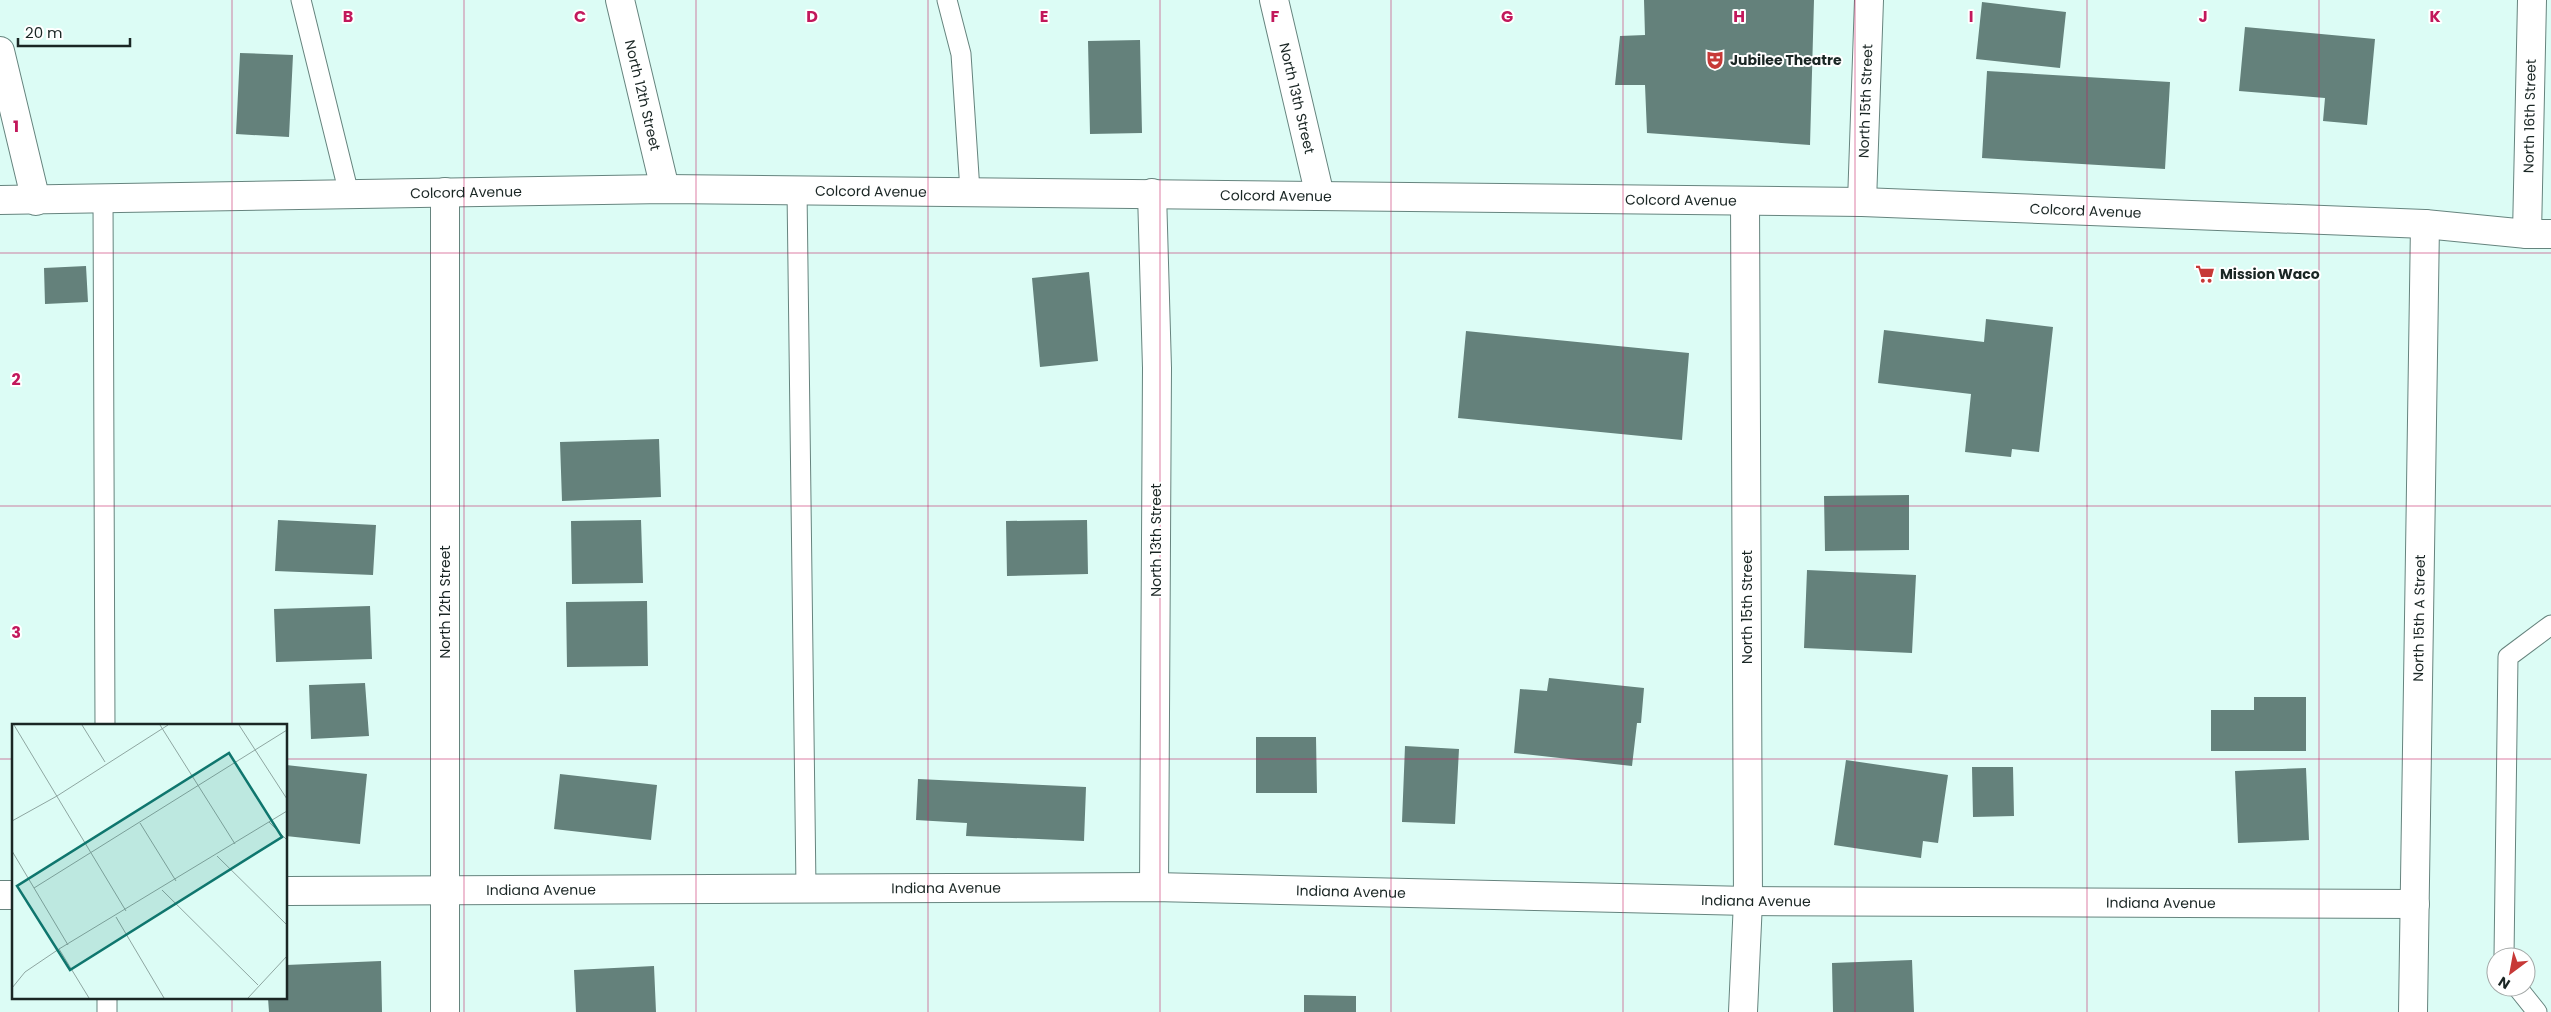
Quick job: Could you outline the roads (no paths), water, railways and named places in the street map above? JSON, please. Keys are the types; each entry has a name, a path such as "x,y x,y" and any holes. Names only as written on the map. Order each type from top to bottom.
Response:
{"street":[{"name":"North 12th Street","path":"620,0 665,189"},
{"name":"North 13th Street","path":"1274,0 1320,196"},
{"name":"North 15th Street","path":"1862,202 1869,0"},
{"name":"North 16th Street","path":"2532,0 2539,234"},
{"path":"0,51 36,201"},
{"name":"Colcord Avenue","path":"0,200 36,201 665,189 1862,202 2425,224 2539,234"},
{"name":"North 12th Street","path":"445,192 445,1012"},
{"name":"North 13th Street","path":"1152,193 1157,368 1154,887"},
{"name":"North 15th Street","path":"1743,1012 1748,900 1745,201"},
{"name":"North 15th A Street","path":"2413,1012 2425,224"},
{"name":"Indiana Avenue","path":"288,891 445,888 1154,887 1748,900 2415,904"}],"lane":[{"path":"301,0 349,194"},
{"path":"947,0 961,54 970,191"},
{"path":"797,190 806,888"},
{"path":"103,199 105,724"},
{"path":"2504,947 2508,657 2551,625"},
{"path":"2525,997 2537,1012"}],"place":[{"name":"Jubilee Theatre","path":"1715,60"},
{"name":"Mission Waco","path":"2205,274"}]}
